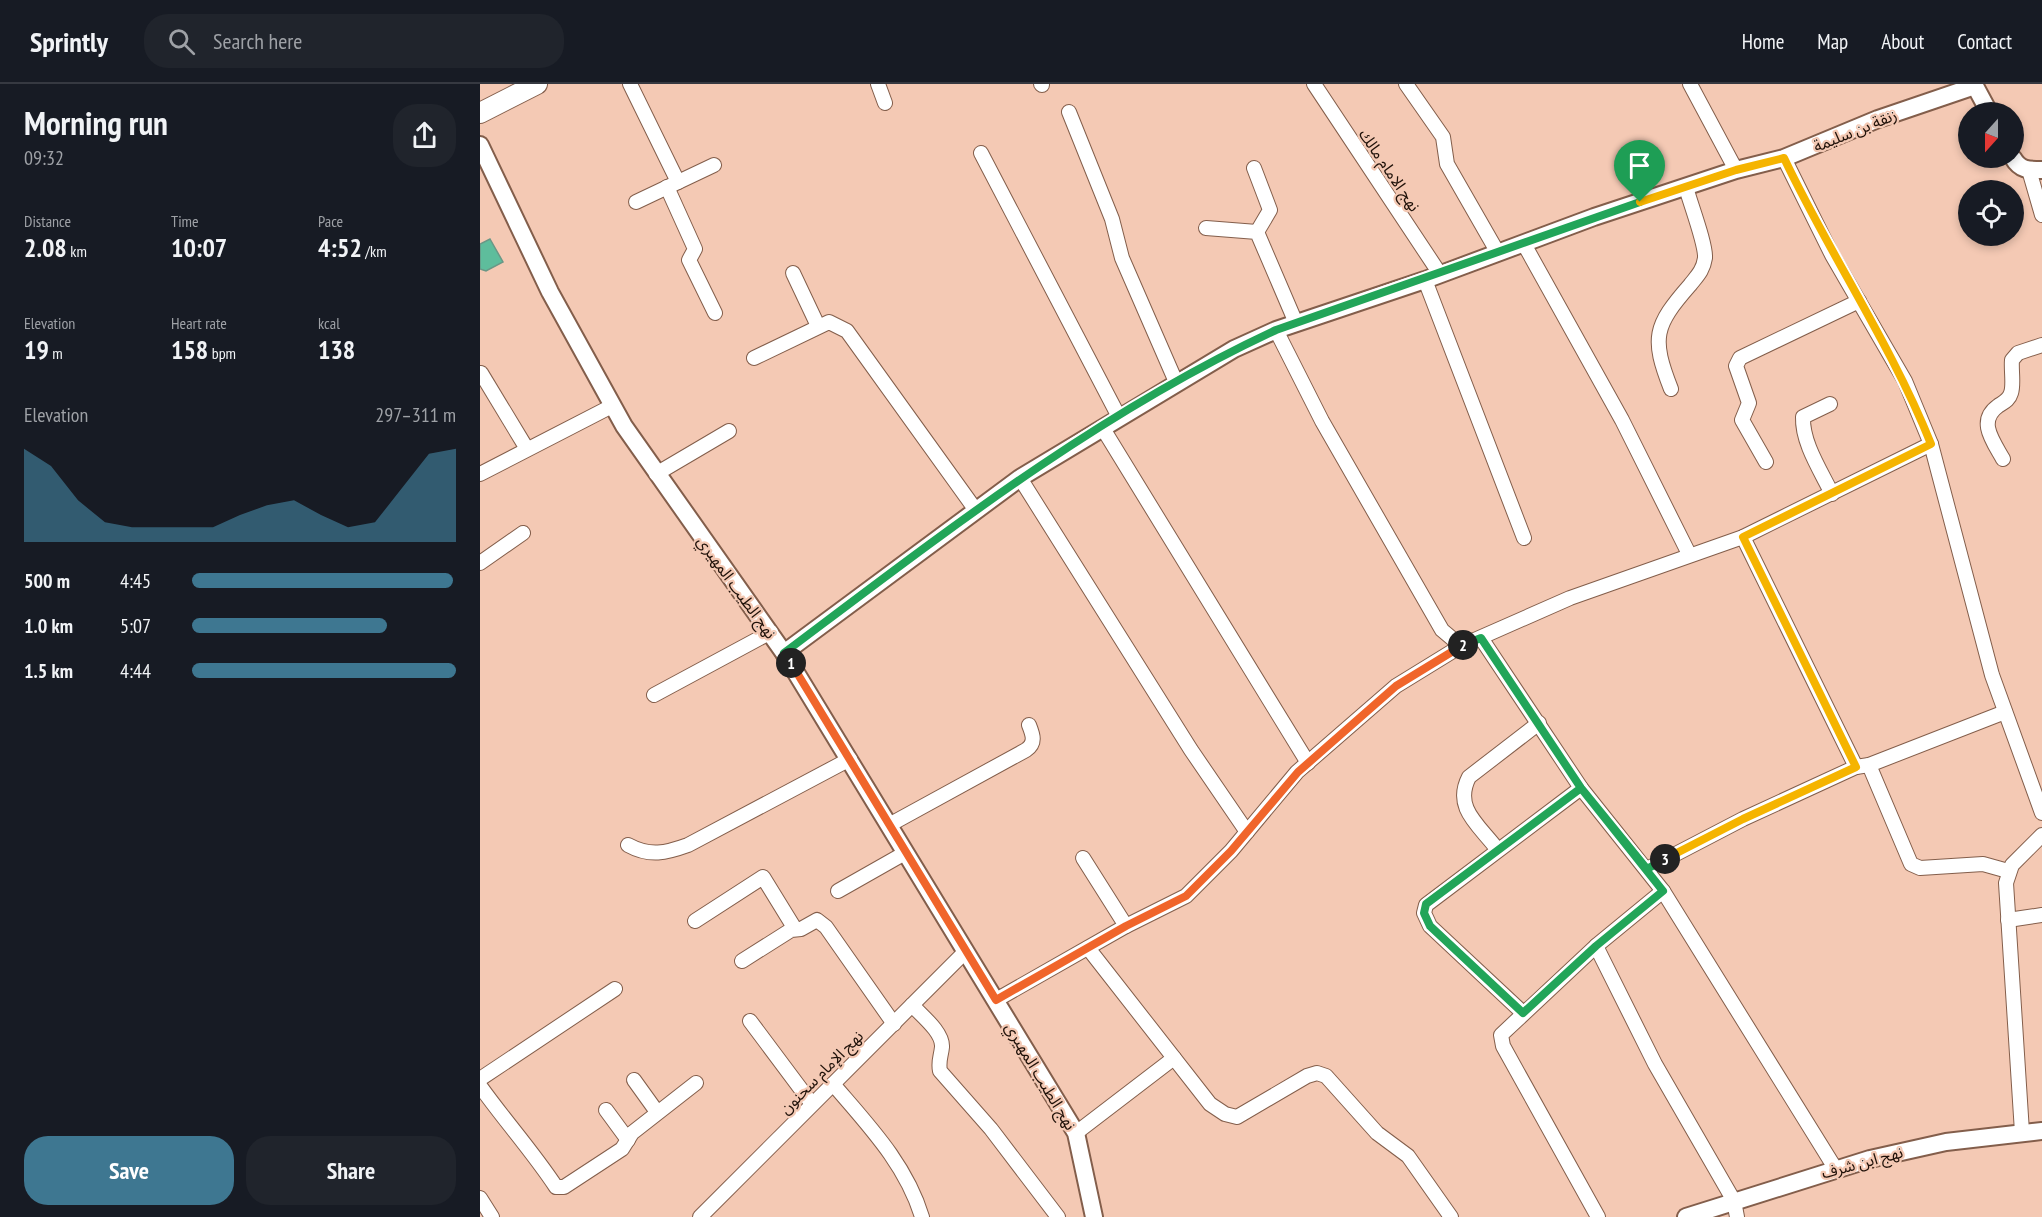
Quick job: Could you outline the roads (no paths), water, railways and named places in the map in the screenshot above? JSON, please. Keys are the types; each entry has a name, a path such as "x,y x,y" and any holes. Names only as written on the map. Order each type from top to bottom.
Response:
{"main road":[{"path":"480,113 537,84"}],"street":[{"path":"630,84 673,184 695,249 689,260 715,313"},
{"path":"878,84 885,103"},
{"name":"نهج الامام مالك","path":"1314,84 1433,277 1524,538"},
{"path":"1406,84 1443,136 1447,164 1498,253"},
{"path":"1690,84 1736,170"},
{"name":"زنقة بن سليمة","path":"784,653 975,509 1020,478 1234,349 1276,330 1686,187 1736,170 1784,158 1878,119 1975,85 1984,102"},
{"path":"1069,112 1113,219 1122,258 1176,382"},
{"name":"نهج الطيب المهيري","path":"480,145 550,292 612,406 656,474 771,632 1076,1133 1094,1217"},
{"path":"981,153 1119,417"},
{"path":"1784,158 1810,213 1905,381 1931,444 1992,675 2042,813"},
{"path":"636,202 714,165"},
{"path":"1254,168 1270,210 1257,232"},
{"path":"2036,170 2042,214"},
{"path":"1671,389 1659,352 1659,334 1671,305 1702,271 1705,255 1686,187"},
{"path":"1206,228 1257,232"},
{"path":"1257,232 1296,323"},
{"path":"1524,244 1622,420 1689,554"},
{"path":"793,273 818,326"},
{"path":"1766,462 1743,420 1749,402 1736,366 1740,358 1859,301"},
{"path":"754,358 829,322 847,331 975,509"},
{"path":"1276,330 1322,421 1442,630 1461,646"},
{"path":"2003,459 1988,430 1986,420 1989,413 2008,400 2013,391 2012,360 2018,353 2042,345"},
{"path":"481,373 528,449"},
{"path":"1830,404 1803,417 1803,423 1811,452 1832,494"},
{"path":"480,474 612,406"},
{"path":"1102,427 1308,763"},
{"path":"656,474 729,431"},
{"path":"996,1000 1126,926 1186,896 1209,875 1308,763 1396,686 1461,646 1562,602 1689,554 1743,537 1931,444"},
{"path":"1020,478 1191,750 1247,832"},
{"path":"480,563 523,533"},
{"path":"1743,537 1863,766 1911,864 1920,868 1983,864 2008,871"},
{"path":"654,695 771,632"},
{"path":"1481,638 1581,788 1663,891 1835,1168"},
{"path":"1647,869 1743,819 1863,766 2005,712"},
{"path":"1497,849 1463,806 1463,788 1469,777 1539,723"},
{"path":"889,825 1032,746 1034,739 1029,725"},
{"path":"628,845 652,854 667,853 688,845 850,759"},
{"path":"1523,1013 1430,926 1424,913 1426,904 1581,788"},
{"path":"2022,1132 2006,883 2008,871 2042,835"},
{"path":"838,891 905,853"},
{"path":"1083,858 1126,926"},
{"path":"695,921 763,877 795,929"},
{"path":"1598,1217 1503,1046 1502,1035 1596,946 1663,891"},
{"path":"2008,920 2042,915"},
{"path":"742,961 795,929 817,920 826,927 894,1024"},
{"path":"1596,946 1655,1064 1735,1209"},
{"path":"1088,948 1210,1104 1225,1114 1237,1117 1307,1076 1317,1073 1326,1076 1377,1132 1407,1156 1451,1217"},
{"name":"نهج الإمام سحنون","path":"700,1217 966,951"},
{"path":"480,1079 615,989"},
{"path":"912,1005 940,1037 942,1048 938,1059 940,1071 991,1129 1058,1217"},
{"path":"750,1021 812,1104"},
{"path":"1076,1133 1174,1058"},
{"path":"634,1080 657,1112"},
{"path":"480,1086 522,1144 534,1154 556,1187 564,1187 622,1149 632,1133 696,1083"},
{"path":"833,1084 896,1160 917,1199 922,1217"},
{"path":"606,1110 628,1140"},
{"name":"نهج ابن شرف","path":"1686,1217 1735,1209 1835,1168 1946,1142 2042,1131"},
{"path":"480,1198 492,1217"}]}
